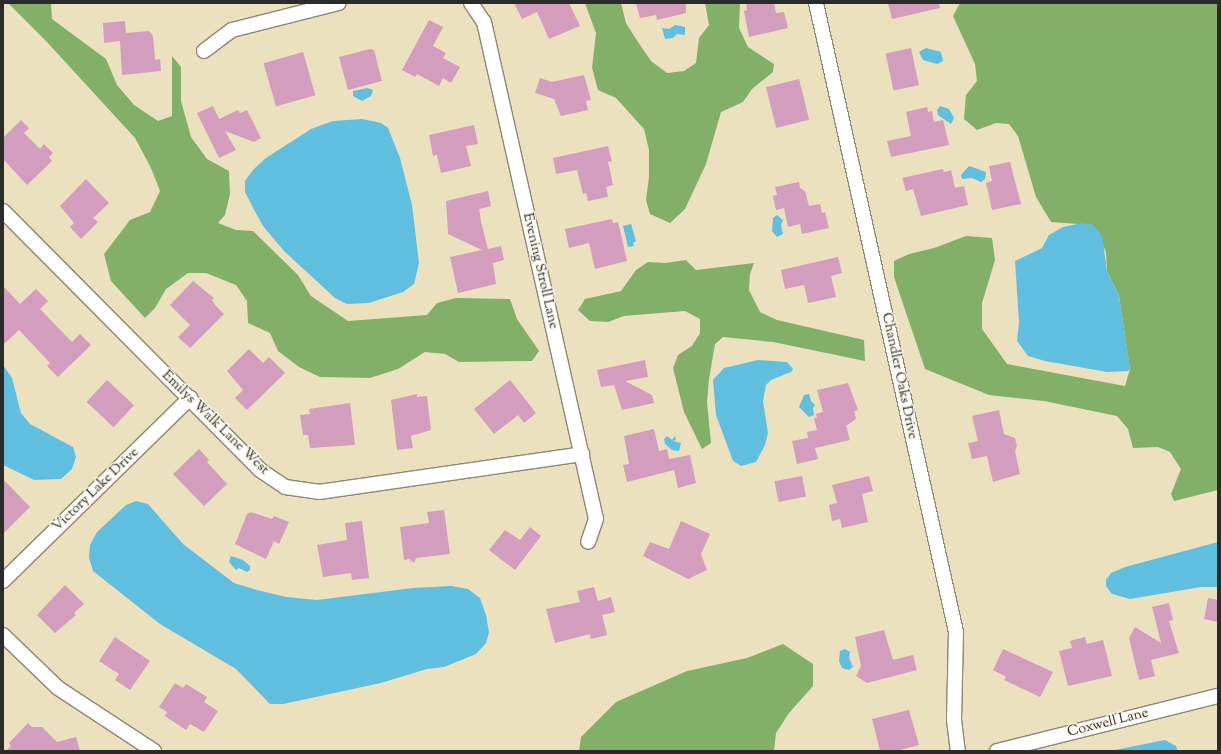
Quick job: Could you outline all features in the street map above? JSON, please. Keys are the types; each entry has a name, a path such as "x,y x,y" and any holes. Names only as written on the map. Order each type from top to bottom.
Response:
{"street":[{"path":"204,51 232,30 340,3"},
{"name":"Evening Stroll Lane","path":"471,3 484,22 582,454 596,520 588,542"},
{"name":"Chandler Oaks Drive","path":"816,3 956,632 954,720 958,751"},
{"name":"Emilys Walk Lane West","path":"3,211 260,470 285,487 319,492 582,454"},
{"name":"Victory Lake Drive","path":"3,581 190,398"},
{"path":"3,635 58,688 154,751"},
{"name":"Coxwell Lane","path":"998,751 1218,696"}],"green space":[{"path":"8,3 51,3 52,19 106,59 117,85 134,105 158,121 172,116 172,56 181,67 181,101 191,137 207,159 229,171 230,194 225,215 218,223 236,230 253,231 298,275 311,296 348,321 427,315 437,303 456,298 510,299 517,319 539,351 532,361 459,362 445,354 425,352 398,369 370,378 320,377 299,367 278,351 270,333 248,323 247,301 236,285 206,273 188,273 166,289 155,308 145,318 111,281 104,254 130,220 150,212 160,191 151,168 135,138 46,41"},
{"path":"585,3 621,3 626,23 636,39 651,61 667,73 684,71 696,63 699,38 709,25 705,3 740,3 739,28 748,47 774,64 773,72 752,89 743,102 721,112 706,164 685,209 670,223 650,214 646,200 649,177 649,150 644,129 616,98 598,90 592,68 596,33"},
{"path":"960,3 1218,3 1218,490 1174,501 1171,494 1181,469 1170,452 1158,447 1133,448 1128,429 1117,416 1044,401 989,395 925,369 894,277 894,261 909,254 934,248 966,236 992,238 995,260 982,303 982,329 1007,364 1125,386 1130,369 1119,296 1107,271 1106,252 1093,225 1051,222 1036,197 1018,136 1009,124 996,123 977,130 964,119 966,95 977,81 975,64 953,16"},
{"path":"686,260 696,270 754,263 750,274 749,290 760,312 777,320 864,340 865,361 773,342 723,337 715,344 709,379 707,402 711,443 702,449 684,412 673,368 678,355 692,346 700,333 700,319 685,311 624,316 608,322 590,321 578,310 585,299 621,291 636,270 648,262 665,263"},
{"path":"783,644 813,664 813,686 789,713 776,733 774,751 579,751 581,737 616,702 687,671 747,658"}],"water":[{"path":"675,25 685,27 685,35 677,34 673,38 665,39 662,28 669,29"},
{"path":"926,48 941,52 943,61 937,64 923,60 919,52"},
{"path":"367,88 373,90 371,96 362,101 353,96 353,91"},
{"path":"940,106 949,109 954,118 951,124 938,115 937,110"},
{"path":"362,119 381,123 388,128 400,158 412,205 419,263 414,284 403,292 369,303 347,304 335,298 284,251 263,226 245,192 245,181 253,170 266,158 311,129 333,121"},
{"path":"969,166 986,172 985,179 981,182 972,178 962,179 961,175"},
{"path":"777,215 783,220 781,225 783,234 777,237 772,231 773,218"},
{"path":"1082,223 1093,225 1102,235 1107,271 1119,296 1130,369 1128,371 1107,372 1045,361 1028,356 1017,341 1019,322 1015,261 1042,248 1049,235 1063,227"},
{"path":"631,224 636,241 633,243 634,246 628,247 623,226"},
{"path":"758,360 787,362 793,369 791,372 771,380 766,385 763,401 768,433 765,445 756,462 741,466 733,461 716,415 713,380 724,368"},
{"path":"3,365 12,378 21,413 30,424 73,447 76,457 72,469 61,479 34,480 3,465"},
{"path":"809,394 811,401 815,405 813,408 814,415 809,417 799,407 804,395"},
{"path":"667,436 672,440 675,436 676,440 673,441 681,443 679,451 672,450 665,444 664,439"},
{"path":"136,501 148,504 183,544 234,583 257,590 286,597 317,600 413,588 451,586 468,589 480,598 486,615 489,632 486,643 476,654 444,667 427,669 381,683 283,704 270,704 236,669 160,624 93,571 89,558 90,545 97,532 126,505"},
{"path":"1218,542 1218,587 1201,587 1130,599 1112,594 1106,586 1106,580 1111,573 1125,567"},
{"path":"231,556 243,560 250,566 250,570 247,572 239,568 236,570 229,562"},
{"path":"845,649 850,652 849,658 853,667 849,670 842,668 839,661 840,651"},
{"path":"1165,740 1176,746 1178,751 1110,751"}],"building":[{"path":"514,3 569,3 580,26 549,39 537,12 522,19"},
{"path":"636,3 686,3 686,13 657,20 656,15 640,18"},
{"path":"746,3 774,3 776,13 784,12 788,28 749,37 744,11 747,10"},
{"path":"888,3 939,3 940,8 892,19"},
{"path":"429,20 443,27 433,46 446,53 443,58 460,67 451,83 443,78 439,86 417,74 415,77 402,70"},
{"path":"125,21 126,33 149,31 153,36 155,60 160,59 161,71 122,75 120,41 104,43 103,23"},
{"path":"911,48 919,85 893,91 886,53"},
{"path":"370,49 374,50 382,81 348,90 339,57"},
{"path":"303,52 315,95 276,107 264,63"},
{"path":"584,75 591,100 586,101 588,110 561,116 554,99 535,93 540,78 552,82"},
{"path":"799,79 809,120 776,128 766,87"},
{"path":"213,106 219,119 238,110 240,113 247,110 261,138 254,142 225,131 236,150 219,158 197,113"},
{"path":"927,107 928,112 932,111 934,122 943,120 949,145 891,157 887,141 911,136 906,112"},
{"path":"21,120 29,128 24,133 40,149 44,144 53,153 49,157 52,161 27,185 3,159 3,138"},
{"path":"474,125 478,144 466,146 471,166 441,173 437,155 433,156 429,135"},
{"path":"608,146 612,161 608,162 613,185 606,187 608,197 588,201 586,193 583,194 577,170 556,174 553,158"},
{"path":"1010,162 1021,204 992,210 986,183 992,181 989,166"},
{"path":"943,169 944,172 951,170 955,188 964,186 968,205 921,216 913,189 906,191 902,178"},
{"path":"86,179 109,203 93,218 98,222 81,239 70,227 74,223 60,206"},
{"path":"799,182 800,188 805,191 809,206 820,204 822,213 825,212 829,228 802,234 800,224 788,227 784,208 776,210 773,196 777,195 775,187"},
{"path":"488,191 491,206 479,209 481,221 488,249 501,246 504,260 493,263 496,284 458,293 450,257 482,250 448,234 446,201"},
{"path":"612,219 613,223 618,222 627,261 595,269 589,243 569,248 565,229"},
{"path":"838,257 842,273 831,276 836,297 808,303 804,285 785,289 781,270"},
{"path":"193,281 214,298 212,300 224,314 190,348 178,337 190,325 170,305"},
{"path":"3,286 20,304 36,289 48,301 40,309 72,342 80,334 91,345 58,377 47,366 50,363 19,330 3,345"},
{"path":"249,349 263,363 269,357 285,373 247,410 235,398 243,390 227,371"},
{"path":"645,360 648,377 625,381 652,395 654,403 622,410 614,385 601,387 597,370"},
{"path":"107,380 134,405 114,427 87,402"},
{"path":"510,380 536,413 524,423 518,415 494,434 474,409"},
{"path":"848,383 858,410 854,411 856,419 846,426 850,440 815,448 818,459 797,464 792,441 808,438 807,432 817,430 814,418 817,418 816,414 823,412 817,390"},
{"path":"417,394 417,397 427,396 431,430 411,436 413,448 397,450 391,400"},
{"path":"350,403 355,445 310,448 308,435 303,435 300,415 310,414 309,409"},
{"path":"999,410 1004,434 1015,438 1017,446 1015,451 1020,474 993,482 987,456 972,459 968,443 978,441 972,416"},
{"path":"654,429 659,451 667,449 669,459 690,455 696,483 678,488 674,470 627,482 623,465 629,464 624,436"},
{"path":"199,449 209,460 207,462 227,484 204,506 173,474"},
{"path":"802,476 806,497 779,502 775,481"},
{"path":"869,476 873,491 862,494 868,522 842,528 840,519 832,521 829,505 837,503 832,485"},
{"path":"3,479 30,507 3,534"},
{"path":"444,510 450,554 416,558 414,563 409,559 404,560 400,527 429,523 427,512"},
{"path":"251,512 272,519 274,516 289,522 279,544 274,541 266,559 235,544 247,514"},
{"path":"362,521 369,578 352,580 351,573 323,577 317,545 347,540 345,523"},
{"path":"681,521 710,534 701,554 707,570 688,579 643,556 650,542 669,549"},
{"path":"530,527 541,536 515,570 489,550 505,530 520,540"},
{"path":"65,585 84,604 74,613 76,615 55,633 37,615"},
{"path":"594,587 598,601 611,597 615,612 602,615 607,635 591,639 590,634 555,643 546,609 580,602 577,591"},
{"path":"1208,598 1218,600 1218,622 1204,619"},
{"path":"1169,603 1173,620 1169,621 1179,653 1151,660 1155,676 1139,680 1129,638 1135,627 1161,643 1152,607"},
{"path":"884,630 893,660 913,655 917,670 867,683 856,676 861,666 855,637"},
{"path":"115,637 150,661 130,690 115,680 119,674 99,661"},
{"path":"1085,637 1087,644 1103,640 1112,676 1068,686 1059,651 1072,648 1070,641"},
{"path":"1003,649 1053,672 1040,697 1004,680 1006,677 993,670"},
{"path":"175,683 183,688 186,684 207,697 204,702 218,711 204,732 190,724 186,730 165,716 167,712 159,707"},
{"path":"909,710 919,745 896,751 880,751 872,719"},
{"path":"28,723 32,727 42,727 57,742 76,737 80,751 6,751 11,746 9,743"}]}
